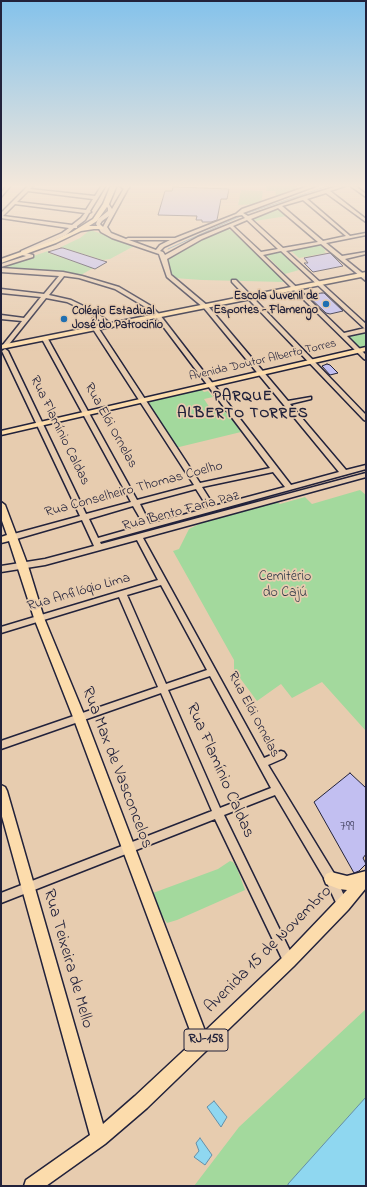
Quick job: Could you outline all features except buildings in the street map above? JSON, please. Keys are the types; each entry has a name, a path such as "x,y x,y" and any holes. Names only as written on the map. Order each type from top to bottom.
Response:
{"highway":[{"path":"1,261 23,254 32,253 59,240"}],"main road":[{"path":"2,350 13,345 319,283 365,276"},
{"name":"Avenida Doutor Alberto Torres","path":"1,433 362,350"},
{"name":"Rua Max de Vasconcelos","path":"1,505 7,538 23,566 40,618 129,848 202,1043"},
{"name":"Rua Teixeira de Mello","path":"1,791 99,1138"},
{"path":"331,879 347,883 366,879"},
{"name":"Avenida 15 de Novembro","path":"32,1186 99,1138 140,1102 289,961 366,879"}],"street":[{"path":"23,254 26,250 49,240"},
{"path":"126,240 161,254 171,253 198,240"},
{"path":"142,246 141,243 148,240"},
{"path":"148,248 157,244 154,240"},
{"path":"176,240 162,246 161,254 169,276 206,307 344,473"},
{"path":"246,240 296,288 343,336 362,350 366,358"},
{"path":"272,240 366,327"},
{"path":"260,254 331,240"},
{"path":"323,242 365,276"},
{"path":"1,266 32,253"},
{"path":"342,258 366,253"},
{"path":"1,270 63,274 117,288 134,297 158,316 289,488"},
{"path":"2,350 63,274"},
{"path":"234,281 366,419"},
{"path":"1,291 44,296 68,301 94,313 110,326"},
{"path":"1,317 25,320"},
{"path":"96,329 212,508"},
{"path":"343,336 366,330"},
{"name":"Rua Elói Ornelas","path":"46,339 148,526"},
{"name":"Rua Flamínio Caldas","path":"2,350 97,544"},
{"path":"287,403 309,398"},
{"name":"Rua Bento Faria Paz","path":"1,569 23,566 97,544 148,526 366,467"},
{"name":"Rua Conselheiro Thomas Coelho","path":"7,538 198,486 275,469"},
{"name":"Rua Bento Faria Paz","path":"97,544 139,537 366,475"},
{"name":"Rua Elói Ornelas","path":"139,537 277,790 331,879 343,905"},
{"name":"Rua Anfilóqio Lima","path":"1,630 164,581"},
{"name":"Rua Flamínio Caldas","path":"122,594 165,688 218,814 289,961"},
{"path":"1,745 213,671"},
{"path":"262,763 281,755"},
{"path":"1,898 277,790"}],"green space":[{"path":"75,240 122,240 136,245 110,259 103,260 61,247"},
{"path":"200,240 242,240 285,282 174,278 170,273 167,258"},
{"path":"316,245 321,246 326,253 299,258 290,250"},
{"path":"48,251 48,253 93,268 81,275 40,269 1,268 1,267"},
{"path":"281,252 299,270 285,274 265,254"},
{"path":"366,331 366,348 359,350 345,336"},
{"path":"201,389 204,392 208,391 213,397 204,399 210,408 222,406 241,432 175,448 148,401"},
{"name":"Cemitério do Cajú","path":"360,490 366,495 366,731 322,682 292,698 281,684 257,701 234,670 234,660 173,551 179,549 189,529 205,521 277,502 280,504 305,497 312,504"},
{"path":"230,861 233,862 237,868 245,890 167,923 162,916 153,893 218,869"},
{"path":"366,1009 366,1097 288,1186 194,1186 239,1127"}],"water":[{"path":"366,1097 366,1186 288,1186 288,1184"},
{"path":"214,1101 227,1117 221,1127 207,1107"},
{"path":"200,1138 212,1155 205,1165 194,1157 199,1151 196,1143"}],"waterway":[{"path":"168,249 187,240"}],"place":[{"name":"Escola Juvenil de Esportes - Flamengo","path":"326,304"},
{"name":"Colégio Estadual José do Patrocinio","path":"64,319"}],"district":[{"name":"PARQUE ALBERTO TORRES","path":"243,406"}]}
